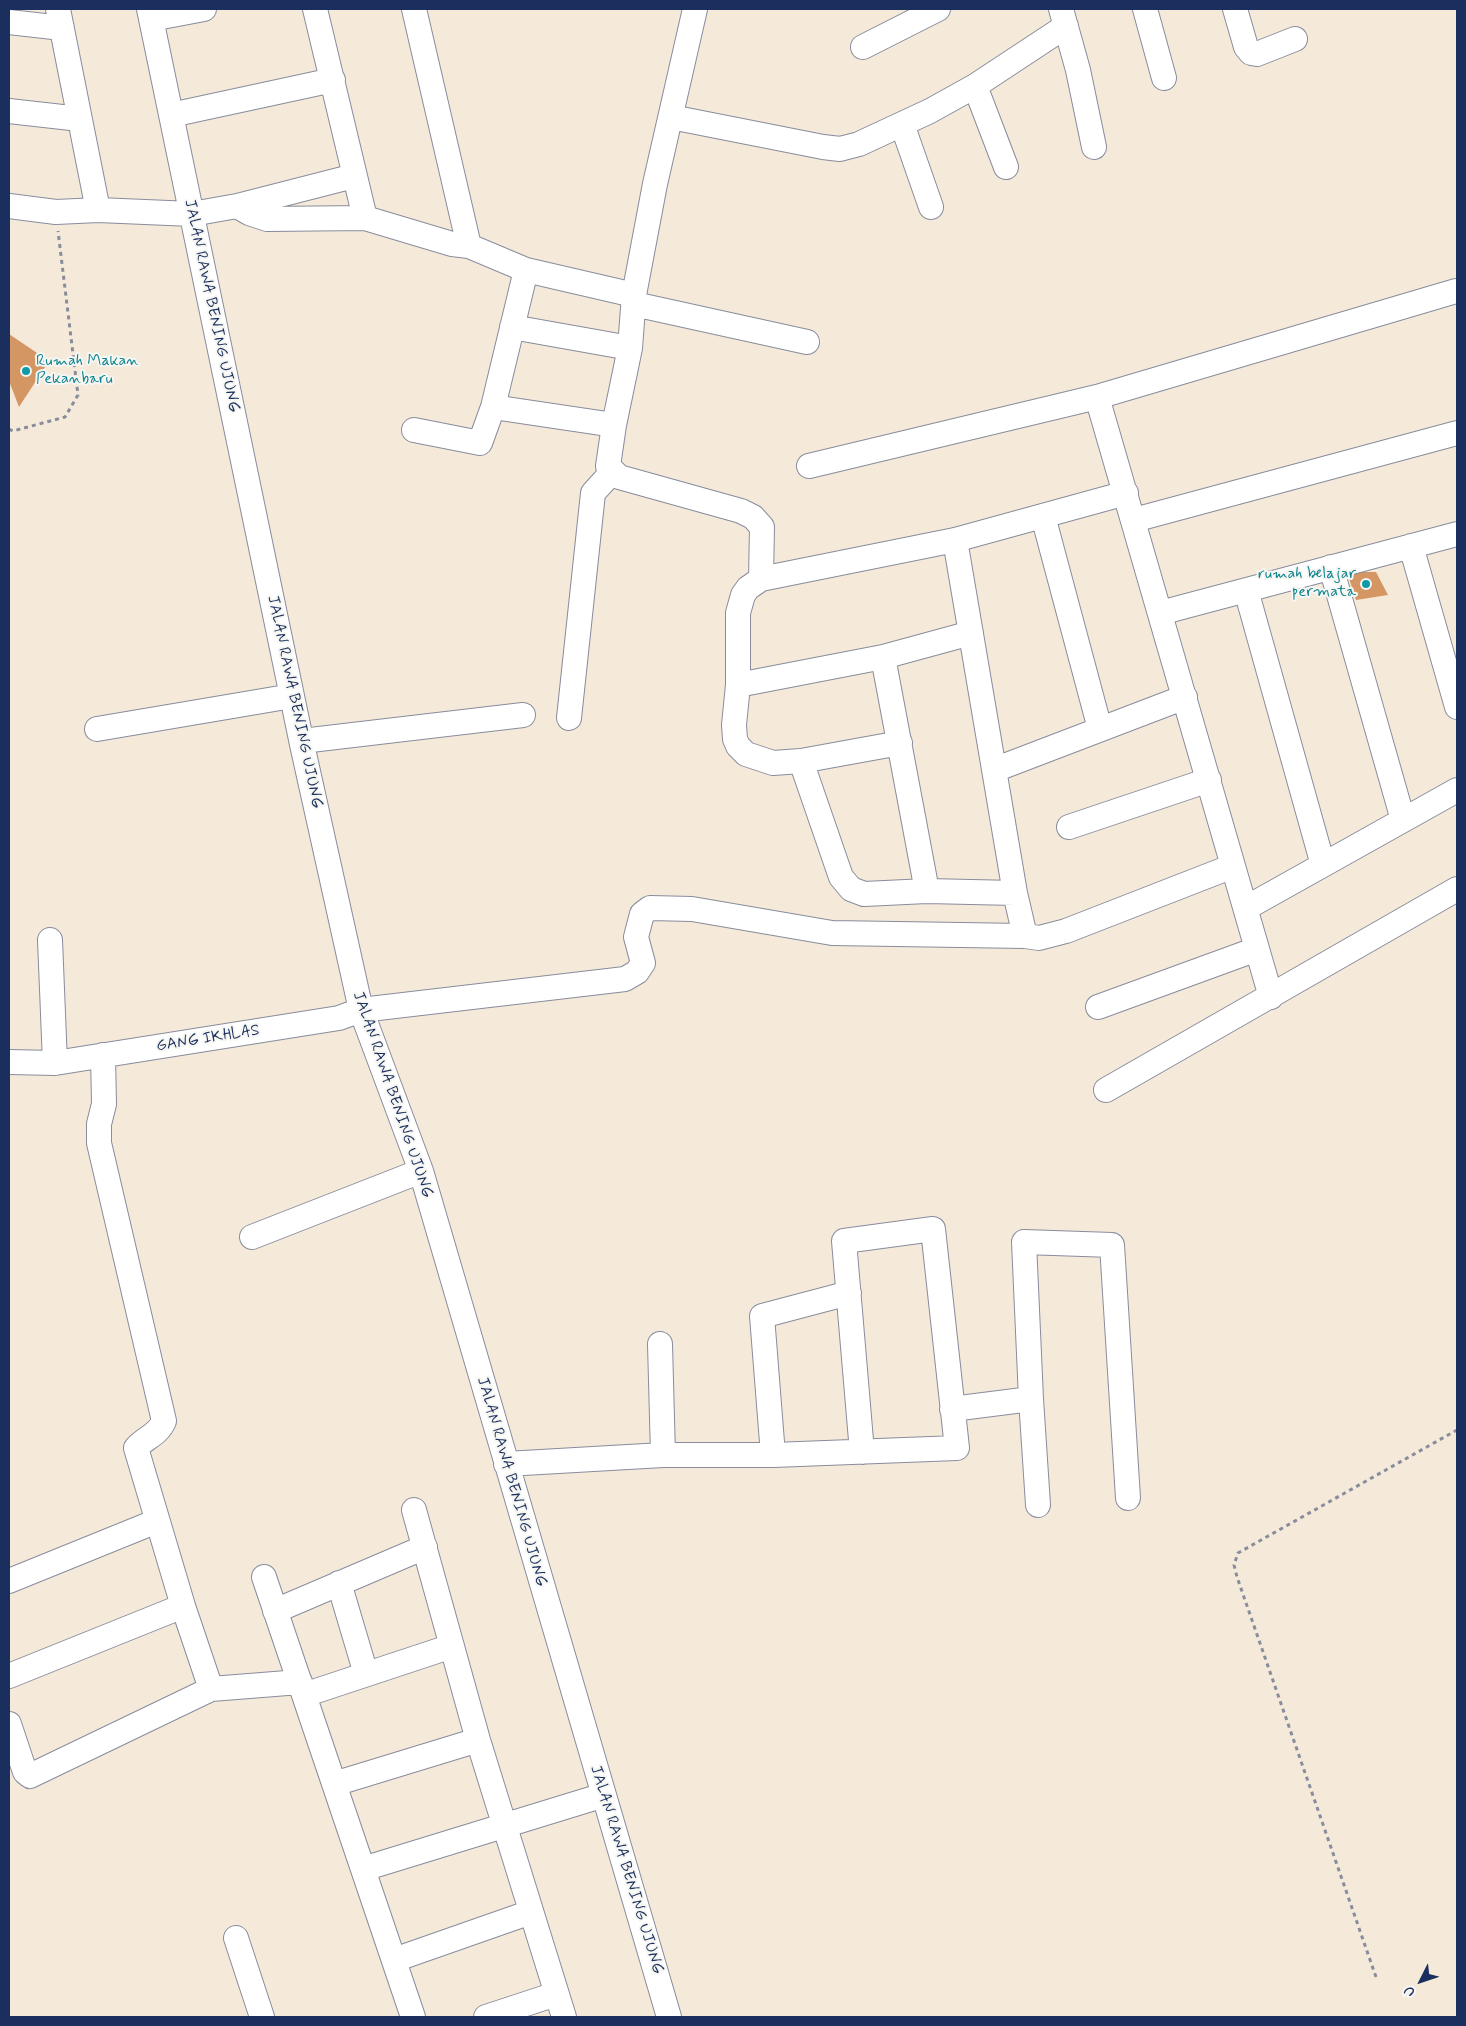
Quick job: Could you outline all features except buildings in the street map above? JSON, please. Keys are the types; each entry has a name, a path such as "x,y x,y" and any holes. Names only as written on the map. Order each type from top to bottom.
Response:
{"street":[{"path":"150,14 204,9"},
{"path":"315,9 354,176 366,218"},
{"path":"414,9 469,246"},
{"path":"696,9 655,184 634,299 630,348 614,425 608,466 619,477 741,511 753,517 762,527 761,580"},
{"path":"863,47 938,9"},
{"path":"1145,9 1164,78"},
{"path":"1235,9 1246,47 1250,53 1257,54 1295,40"},
{"name":"JALAN RAWA BENING UJUNG","path":"150,14 292,696 361,1010 420,1171 670,2017"},
{"path":"671,117 840,149 859,144 902,124 1003,70 1067,14"},
{"path":"1067,14 1094,146"},
{"path":"9,22 60,18 98,210"},
{"path":"171,115 333,80"},
{"path":"976,86 1006,167"},
{"path":"9,110 80,119"},
{"path":"902,124 931,207"},
{"path":"9,206 56,212 98,210 192,214 237,206 354,176"},
{"path":"237,206 249,213 267,219 366,218 452,244 469,246 526,270 807,342"},
{"path":"414,430 480,443 492,407 526,270"},
{"path":"809,466 1097,397 1456,291"},
{"path":"512,327 630,348"},
{"path":"1097,397 1271,997"},
{"path":"492,407 614,425"},
{"path":"1134,520 1457,433"},
{"path":"568,718 593,493 613,471"},
{"path":"900,743 801,761 774,763 746,754 738,746 735,739 734,725 738,685 738,613 748,588 761,580 955,540 1126,494"},
{"path":"1042,516 1100,729"},
{"path":"1160,613 1457,534"},
{"path":"955,540 1024,936 1039,938 1061,932 1234,866"},
{"path":"1412,546 1457,707"},
{"path":"1331,567 1403,820"},
{"path":"1246,590 1324,865"},
{"path":"738,685 883,658 971,633"},
{"path":"883,658 927,891"},
{"path":"97,729 292,696"},
{"path":"994,770 1185,697"},
{"path":"302,741 523,715"},
{"path":"801,761 841,877 851,890 864,894 927,891 1015,892"},
{"path":"1069,827 1209,780"},
{"path":"1246,908 1457,790"},
{"path":"1106,1090 1457,889"},
{"name":"GANG IKHLAS","path":"9,1062 55,1063 339,1018 361,1010 625,978 637,972 643,963 636,937 642,914 650,908 692,909 832,933 1024,936"},
{"path":"50,940 55,1063"},
{"path":"1098,1007 1257,949"},
{"path":"103,1055 104,1104 99,1143 164,1422 159,1432 142,1441 136,1448 183,1606 211,1689"},
{"path":"252,1237 420,1171"},
{"path":"506,1464 663,1455 773,1455 862,1452 956,1448 933,1229 844,1241 862,1452"},
{"path":"1038,1505 1024,1242 1112,1245 1128,1498"},
{"path":"773,1455 762,1316 849,1293"},
{"path":"660,1344 663,1455"},
{"path":"952,1409 1031,1399"},
{"path":"414,1510 478,1740 564,2017"},
{"path":"9,1581 157,1521"},
{"path":"275,1611 339,1582 425,1547"},
{"path":"264,1577 414,2017"},
{"path":"339,1582 366,1674"},
{"path":"9,1676 183,1606"},
{"path":"9,1724 25,1772 30,1776 211,1689 302,1689 366,1674 452,1646"},
{"path":"334,1784 478,1740"},
{"path":"363,1869 604,1795"},
{"path":"394,1960 531,1912"},
{"path":"236,1938 262,2017"},
{"path":"501,2015 556,1994"}],"path":[{"path":"9,429 13,431 65,417 78,396 56,212"},
{"path":"1376,1977 1236,1577 1234,1565 1238,1553 1457,1430"}],"place":[{"name":"Rumah Makan Pekanbaru","path":"26,371"},
{"name":"rumah belajar permata","path":"1366,584"}]}
